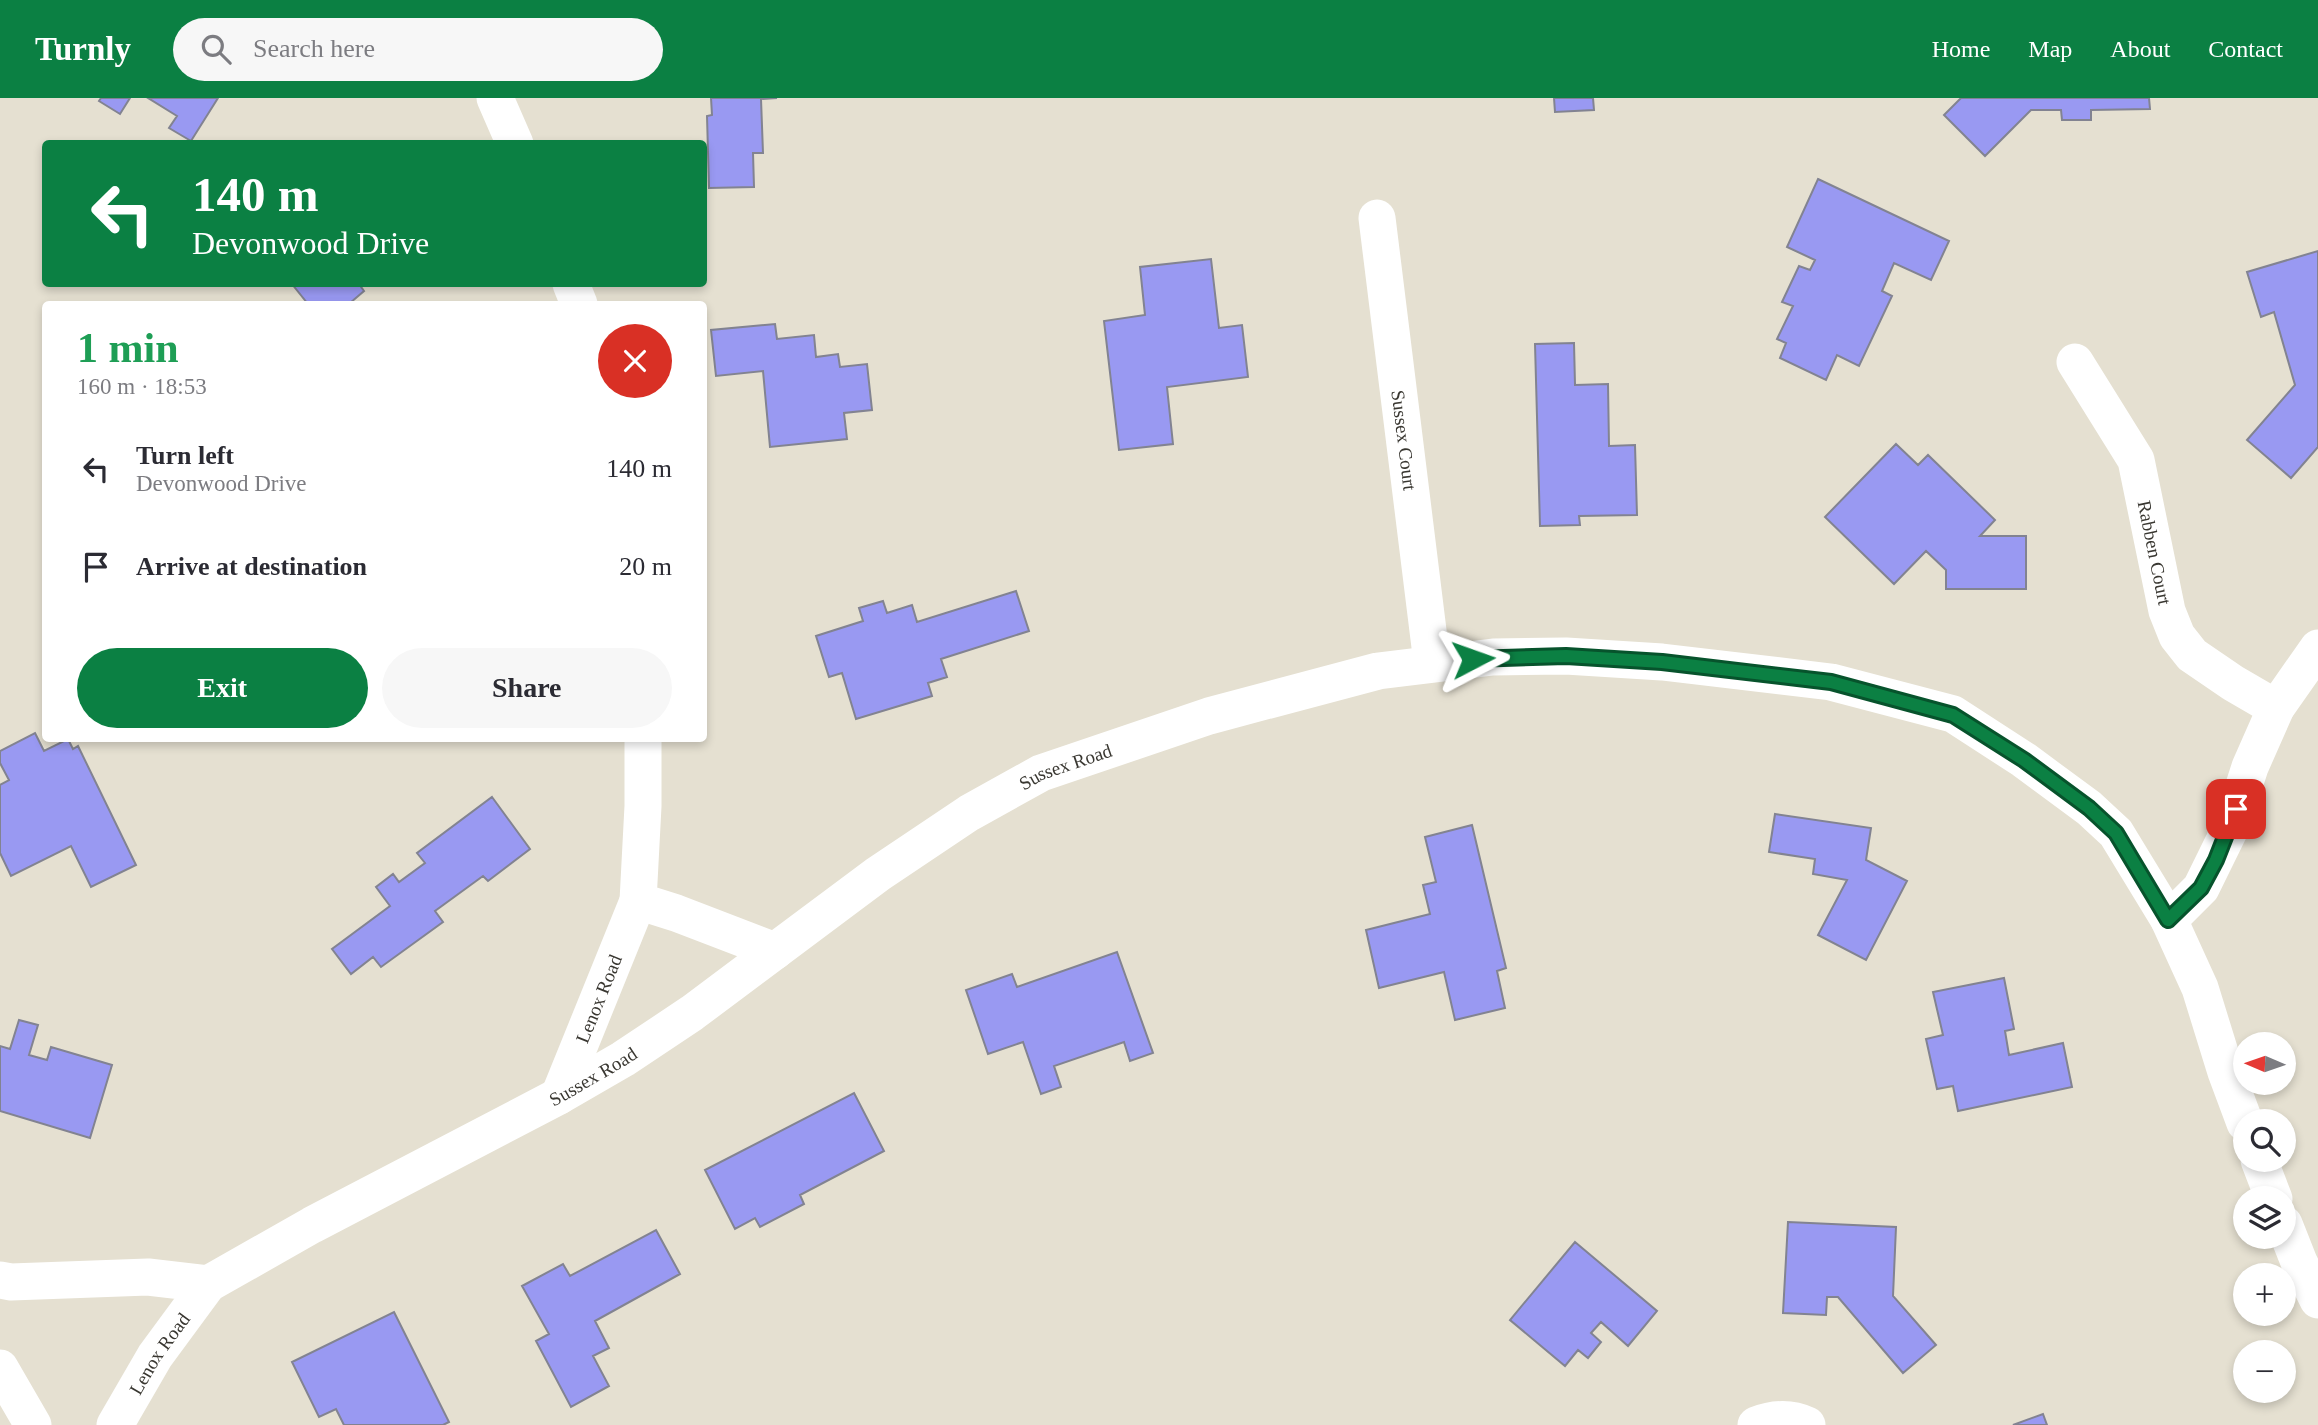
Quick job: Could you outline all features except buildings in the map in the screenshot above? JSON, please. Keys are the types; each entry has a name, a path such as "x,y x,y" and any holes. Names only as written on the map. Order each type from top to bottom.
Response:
{"street":[{"path":"495,98 513,140"},
{"name":"Sussex Court","path":"1377,218 1432,663"},
{"name":"Rabben Court","path":"2075,362 2136,460 2167,611 2177,636 2192,655 2276,708"},
{"path":"2168,920 2201,888 2230,829 2250,767 2276,708 2318,648"},
{"name":"Sussex Road","path":"208,1284 623,1059 692,1013 878,874 969,813 1041,773 1209,716 1378,671 1493,657 1566,656 1662,662 1831,682 1953,715 2024,760 2089,808 2116,833 2168,920 2200,988 2240,1109"},
{"name":"Lenox Road","path":"559,1096 638,901 643,742"},
{"path":"638,901 775,951"},
{"path":"2295,1249 2318,1300"},
{"path":"0,1280 11,1282 148,1277 208,1284"},
{"name":"Lenox Road","path":"115,1425 155,1356 208,1284"},
{"path":"0,1368 33,1425"},
{"path":"1756,1425 1787,1418 1807,1425"}],"route":[{"path":"1473,659 1566,656 1662,662 1831,682 1953,715 2024,760 2089,808 2116,833 2168,920 2201,888 2230,829 2236,809"}]}
